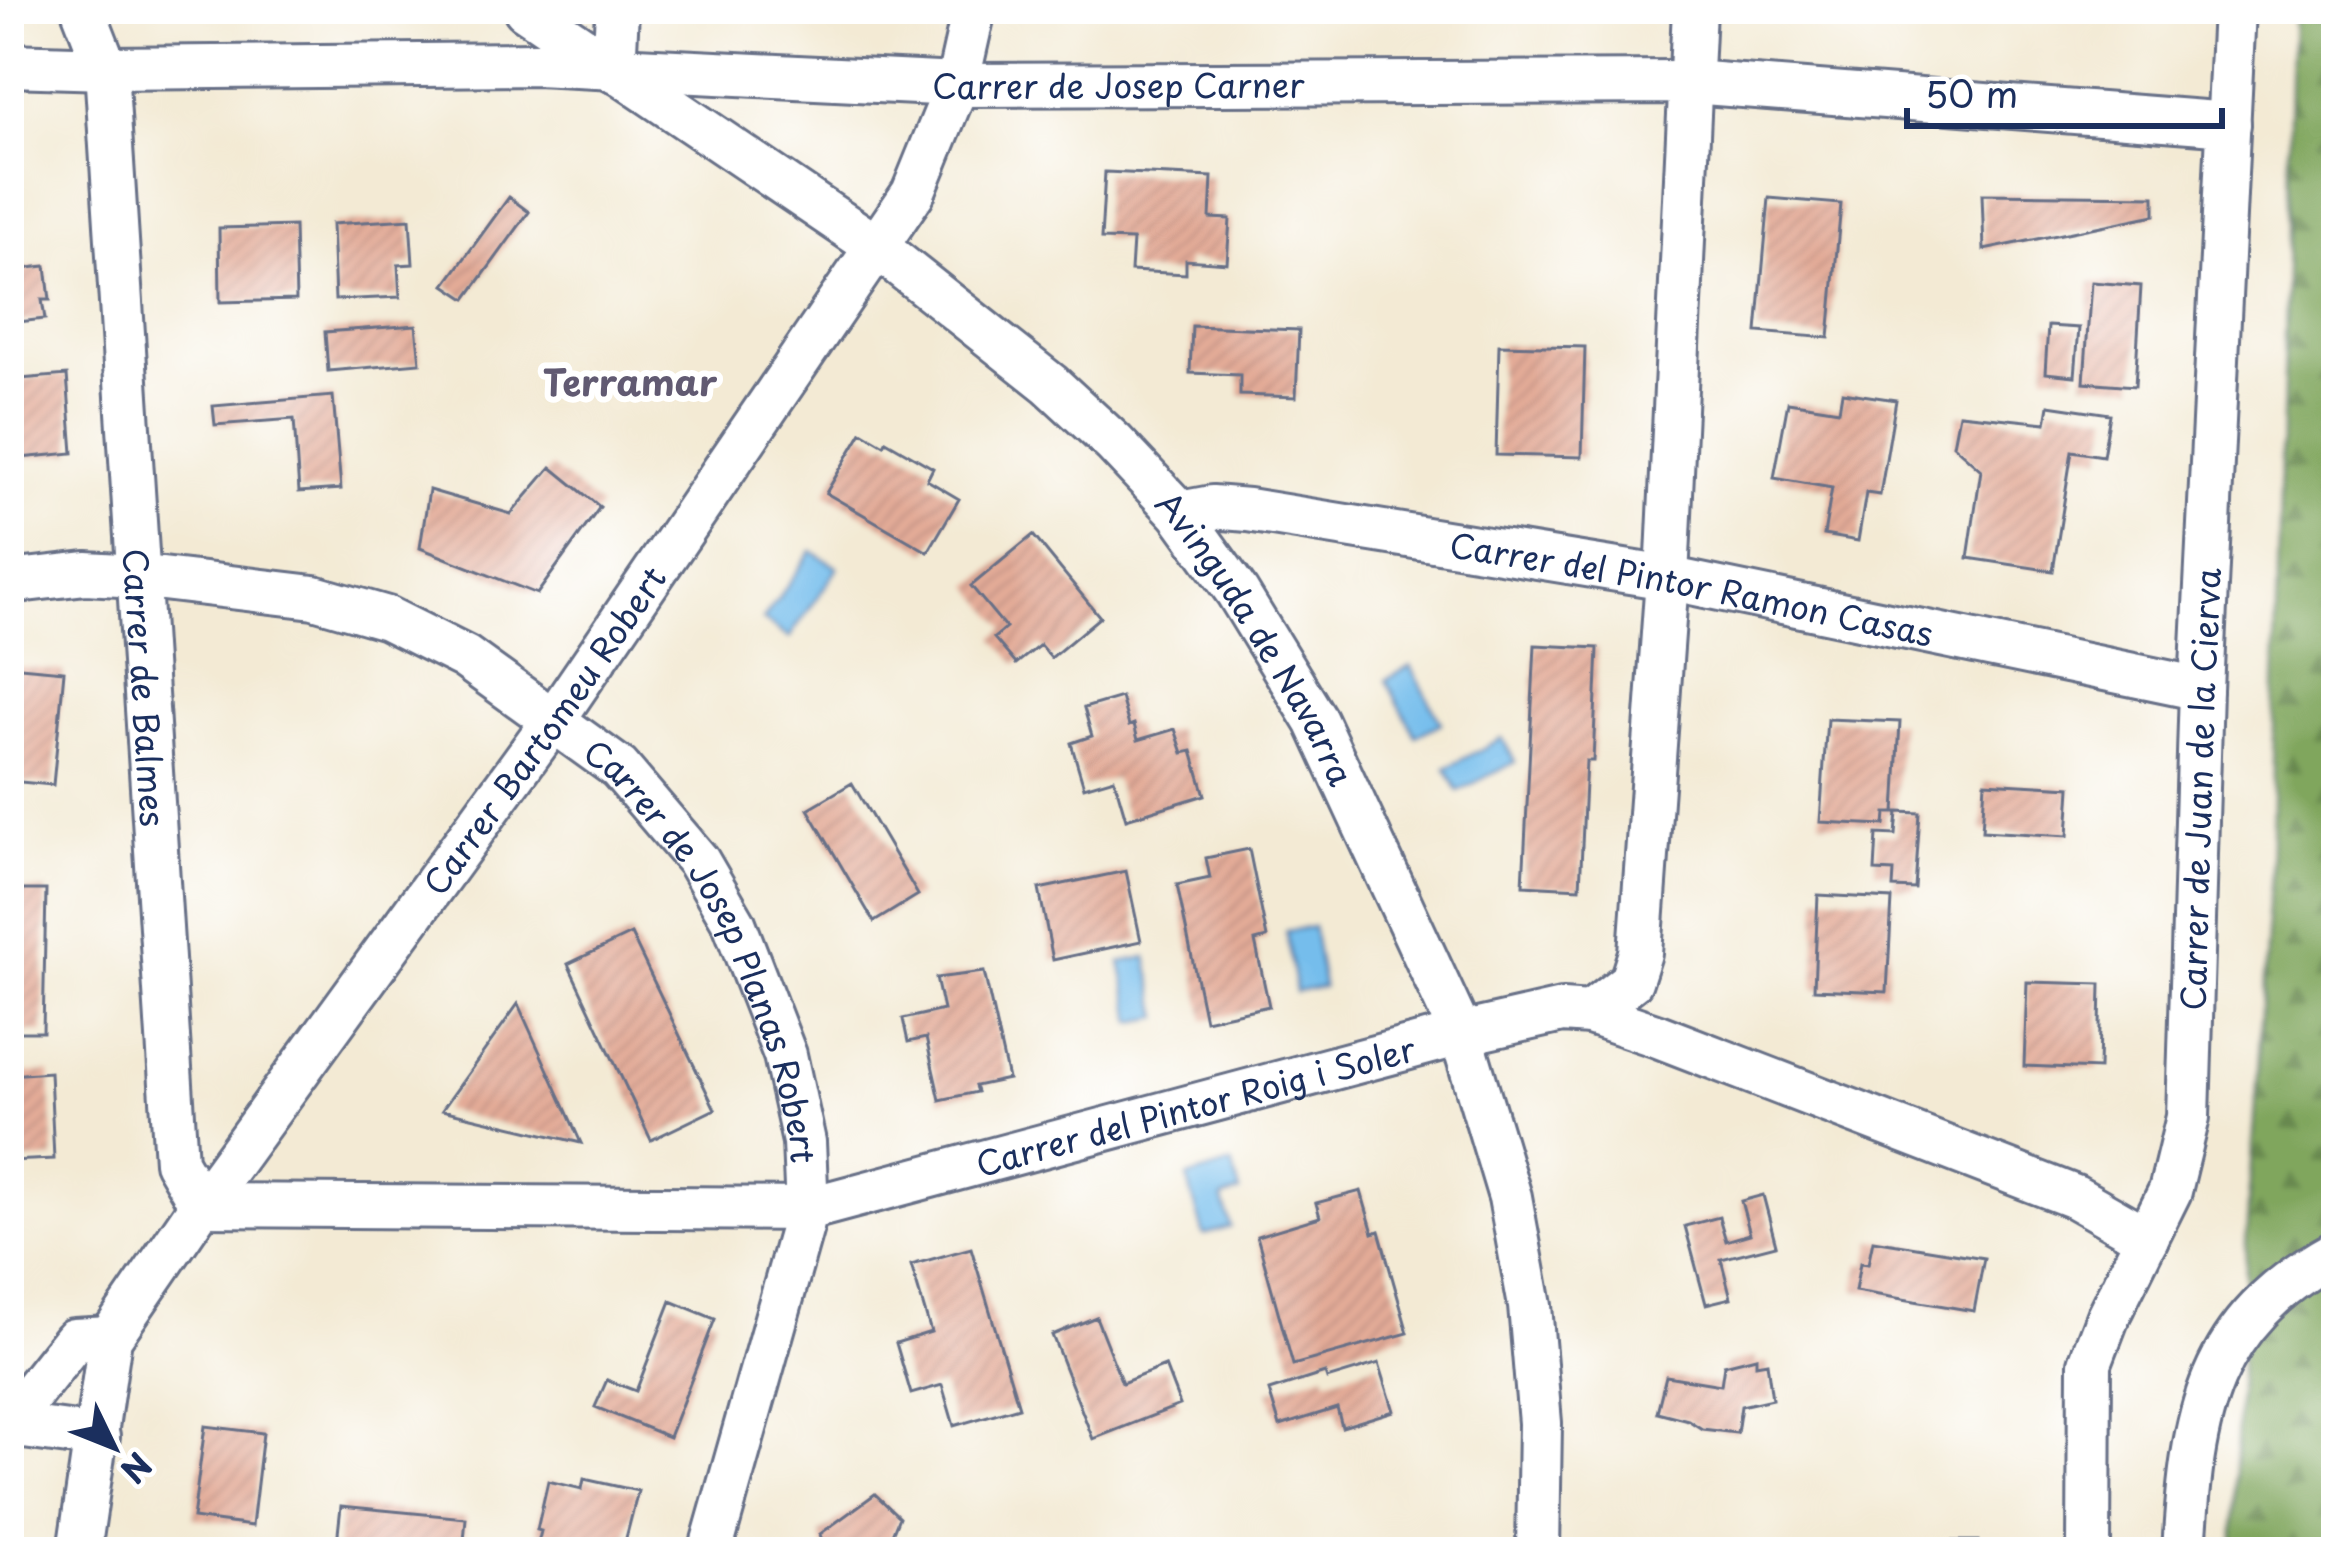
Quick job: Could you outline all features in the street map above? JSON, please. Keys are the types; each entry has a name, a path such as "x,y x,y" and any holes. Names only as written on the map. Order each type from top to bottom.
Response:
{"street":[{"name":"Carrer de Balmes","path":"83,9 106,68 176,1162 201,1205"},
{"name":"Avinguda de Navarra","path":"526,9 877,248 1050,384 1180,513 1238,592 1316,721 1461,1034 1510,1197 1530,1306 1540,1423 1538,1552"},
{"path":"614,71 617,9"},
{"name":"Carrer Bartomeu Robert","path":"201,1205 555,718 913,193 957,85 974,9"},
{"path":"1589,1013 1631,981 1640,953 1667,578 1694,9"},
{"name":"Carrer de Juan de la Cierva","path":"2089,1552 2090,1363 2170,1191 2188,1117 2200,689 2234,9"},
{"name":"Carrer de Josep Carner","path":"9,65 536,64 957,85 1691,82 2228,124"},
{"name":"Carrer del Pintor Ramon Casas","path":"1180,513 1212,507 1248,510 1667,578 2200,689"},
{"name":"Carrer de Josep Planas Robert","path":"9,582 86,573 137,575 314,597 387,619 465,657 555,718 619,768 698,861 734,923 785,1055 804,1142 807,1209 710,1552"},
{"name":"Carrer del Pintor Roig i Soler","path":"201,1205 807,1209 1562,1011 1589,1013 2074,1197 2147,1238"},
{"path":"79,1552 110,1338 201,1205"},
{"path":"2184,1552 2190,1477 2215,1369 2254,1309 2328,1256"},
{"path":"98,1437 9,1423 74,1340 110,1338"}],"green space":[{"path":"2293,9 2336,9 2336,1407 2329,1552 2232,1552 2270,873"}],"water":[{"path":"812,551 838,568 789,638 763,620"},
{"path":"1411,666 1441,723 1416,736 1386,680"},
{"path":"1502,738 1515,762 1458,791 1446,768"},
{"path":"1313,927 1323,987 1296,992 1286,931"},
{"path":"1147,957 1160,1017 1134,1022 1121,962"},
{"path":"1232,1164 1240,1192 1222,1198 1231,1227 1204,1235 1187,1178"}],"building":[{"path":"1880,9 1951,9 1950,19"},
{"path":"1105,172 1212,177 1210,218 1230,219 1227,263 1186,260 1186,274 1131,271 1133,240 1101,239"},
{"path":"1982,194 2155,196 2155,215 1984,250"},
{"path":"509,197 529,212 466,299 445,285"},
{"path":"1769,198 1841,204 1829,338 1757,332"},
{"path":"410,219 413,264 398,265 400,297 335,300 332,224"},
{"path":"294,226 296,300 220,302 219,228"},
{"path":"46,266 50,300 42,300 45,319 9,323 9,270"},
{"path":"2091,282 2141,286 2135,386 2084,382"},
{"path":"416,325 420,363 328,371 325,332"},
{"path":"1192,326 1299,330 1296,397 1240,395 1240,375 1190,373"},
{"path":"2048,326 2079,328 2075,376 2045,373"},
{"path":"1499,345 1585,347 1582,457 1496,455"},
{"path":"67,375 73,453 9,459 9,380"},
{"path":"1842,392 1896,400 1880,495 1866,493 1858,541 1824,535 1832,488 1774,478 1788,402 1839,410"},
{"path":"333,396 341,489 299,492 294,419 215,425 213,406"},
{"path":"2049,405 2110,414 2103,456 2072,451 2053,571 1968,558 1981,470 1953,445 1959,414 2046,423"},
{"path":"862,432 933,468 927,480 959,499 928,552 826,493"},
{"path":"551,467 600,507 537,594 420,548 429,490 511,514"},
{"path":"1033,535 1100,617 1051,658 1040,645 1016,664 994,638 1006,628 971,586"},
{"path":"1535,645 1598,648 1580,888 1523,885"},
{"path":"9,666 64,671 53,785 9,781"},
{"path":"1121,697 1138,740 1175,729 1183,753 1192,751 1205,795 1126,819 1114,778 1084,787 1071,743 1092,736 1084,708"},
{"path":"1827,719 1900,722 1895,813 1886,813 1885,825 1820,822"},
{"path":"1985,782 2071,787 2068,836 1982,831"},
{"path":"852,783 918,895 874,922 808,809"},
{"path":"1898,812 1920,813 1915,889 1893,888 1894,872 1875,871 1877,834 1896,835"},
{"path":"1249,849 1267,938 1255,941 1269,1006 1205,1020 1177,885 1210,878 1206,858"},
{"path":"1126,871 1141,941 1053,960 1039,889"},
{"path":"9,890 46,890 43,1032 9,1032"},
{"path":"1818,895 1892,899 1887,992 1814,989"},
{"path":"631,934 715,1109 651,1140 568,964"},
{"path":"984,972 1008,1079 940,1100 926,1038 908,1042 903,1019 943,1010 936,978"},
{"path":"2027,982 2101,984 2099,1069 2024,1066"},
{"path":"518,1004 581,1143 442,1110"},
{"path":"50,1072 54,1159 9,1161 9,1075"},
{"path":"1361,1191 1373,1233 1379,1231 1408,1333 1293,1365 1257,1236 1320,1217 1316,1203"},
{"path":"1763,1195 1776,1245 1721,1259 1731,1298 1706,1304 1685,1226 1719,1217 1726,1241 1750,1234 1741,1201"},
{"path":"1873,1240 1984,1258 1974,1311 1855,1291 1860,1263 1868,1264"},
{"path":"971,1248 1019,1407 954,1426 942,1385 911,1394 896,1343 931,1332 911,1265"},
{"path":"671,1301 715,1319 669,1437 595,1407 607,1380 636,1391"},
{"path":"1096,1317 1122,1383 1165,1366 1180,1405 1093,1439 1052,1335"},
{"path":"1756,1357 1756,1364 1767,1362 1772,1399 1741,1406 1737,1433 1702,1429 1657,1412 1666,1376 1721,1385 1724,1365"},
{"path":"1379,1363 1394,1411 1342,1427 1337,1408 1280,1426 1269,1391 1325,1373 1327,1379"},
{"path":"205,1426 263,1433 252,1526 193,1518"},
{"path":"584,1479 638,1491 625,1542 632,1543 630,1552 536,1552 548,1481 582,1489"},
{"path":"875,1494 899,1517 885,1552 825,1552 820,1534"},
{"path":"341,1506 466,1518 463,1552 336,1552"},
{"path":"1944,1541 1978,1541 1978,1552 1944,1552"}],"district":[{"name":"Terramar","path":"630,381"}]}
